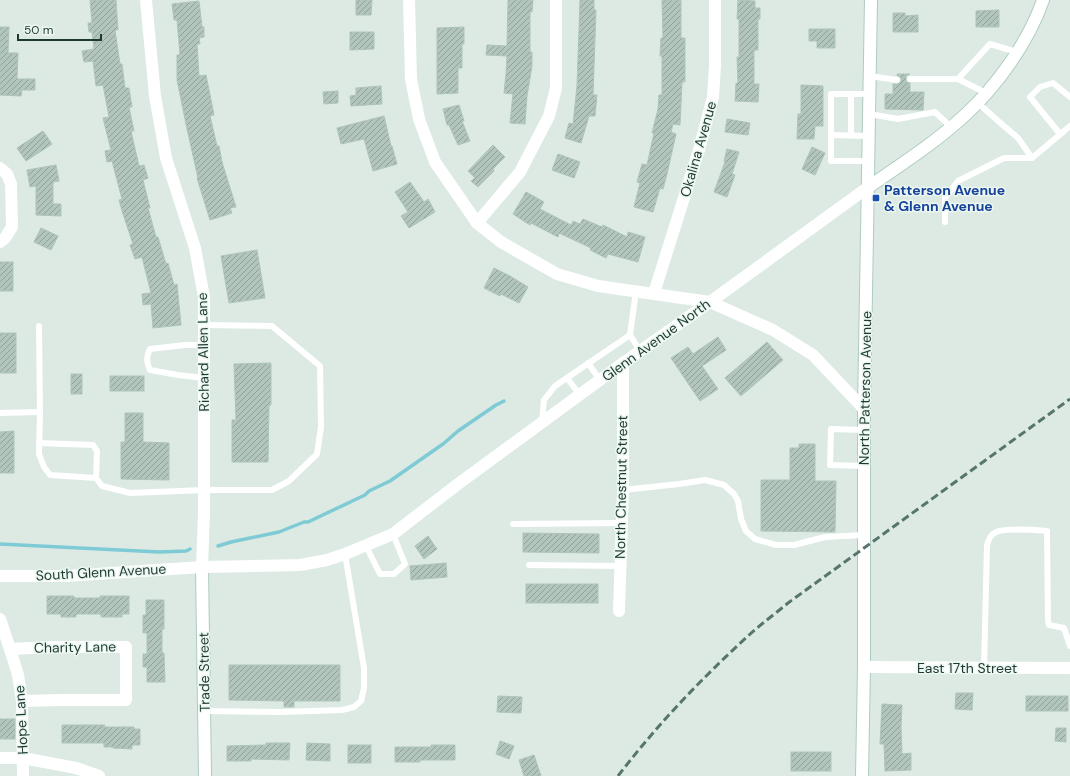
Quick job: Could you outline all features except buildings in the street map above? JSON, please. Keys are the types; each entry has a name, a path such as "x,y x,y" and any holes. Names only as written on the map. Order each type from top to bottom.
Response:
{"street":[{"name":"Richard Allen Lane","path":"146,0 155,96 166,158 195,248 204,297 204,490 202,567"},
{"path":"409,0 411,79 419,119 435,162 478,223 501,242 557,274 598,286 710,302 773,330 813,356 864,409"},
{"path":"478,223 520,172 549,116 556,88 556,0"},
{"name":"Okalina Avenue","path":"654,294 699,150 713,98 715,66 715,0"},
{"name":"North Patterson Avenue","path":"862,776 864,667 864,409 867,188 869,160 870,0"},
{"name":"Glenn Avenue North","path":"202,567 300,565 327,560 366,546 393,534 458,484 623,363 710,302 941,135 965,116 1002,74 1017,52 1032,26 1043,0"},
{"path":"0,168 7,174 11,184 12,227 5,238 0,242"},
{"name":"North Chestnut Street","path":"618,611 623,490 623,363"},
{"name":"South Glenn Avenue","path":"0,576 66,576 202,567"},
{"name":"Trade Street","path":"202,567 205,776"},
{"name":"Hope Lane","path":"0,619 18,675 22,701 24,758 23,776"},
{"name":"Charity Lane","path":"10,649 54,647 126,647 126,700 22,701"},
{"name":"East 17th Street","path":"864,667 1070,668"},
{"path":"0,758 24,758 76,768 99,776"}],"lane":[{"path":"958,79 990,44 1017,52"},
{"path":"870,76 897,80"},
{"path":"910,79 958,79 986,93"},
{"path":"1060,134 1030,96 1040,87 1053,83 1070,97"},
{"path":"869,94 830,94 831,161 869,160"},
{"path":"851,94 851,135"},
{"path":"978,103 1018,138 1032,158"},
{"path":"869,114 898,119 935,112 951,127"},
{"path":"945,222 945,198 958,181 1004,158 1032,158 1070,126"},
{"path":"831,135 869,136"},
{"path":"636,291 630,335 640,351"},
{"path":"39,443 93,445 96,451 96,478 102,486 130,493 204,490 272,490 289,481 316,454 321,427 320,366 272,326 204,325"},
{"path":"39,326 39,454 44,468 50,475 96,478"},
{"path":"542,423 544,400 555,386 630,335"},
{"path":"204,345 185,345 150,349 146,356 147,365 150,370 178,376 204,378"},
{"path":"588,363 600,380"},
{"path":"567,378 580,395"},
{"path":"0,413 40,412"},
{"path":"864,430 831,429 830,465 864,466"},
{"path":"623,490 705,480 724,485 734,494 738,501 741,519 746,531 756,539 776,545 794,545 825,537 864,534"},
{"path":"513,524 621,522"},
{"path":"984,668 987,545 989,538 995,532 1004,530 1048,530 1048,621 1049,625 1064,628 1070,646"},
{"path":"366,546 380,574 394,574 405,564 393,534"},
{"path":"205,711 282,712 342,710 354,707 361,701 364,688 364,668 344,554"},
{"path":"529,565 620,566"}],"waterway":[{"path":"218,546 279,532 304,522 308,522 365,495 369,491 390,481 443,444 458,431 504,401"},
{"path":"0,544 159,552 186,551 190,549"}],"railway":[{"path":"618,776 680,703 713,669 758,627 788,603 1070,399"}],"place":[{"name":"Patterson Avenue & Glenn Avenue","path":"876,198"}]}
